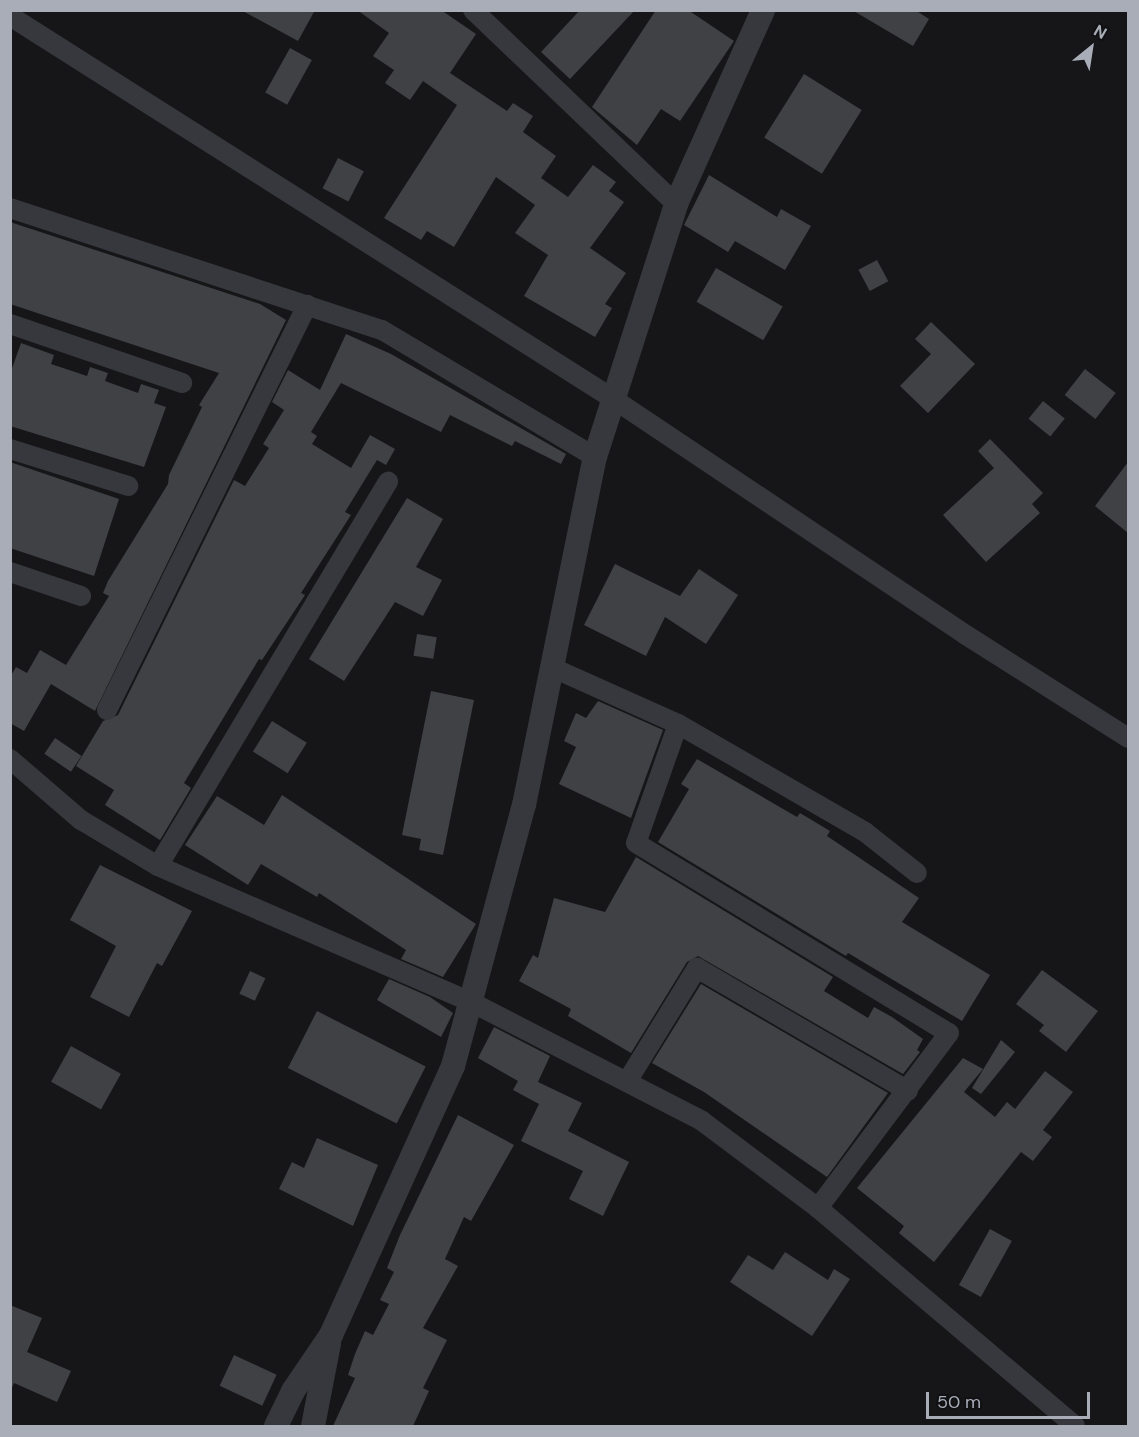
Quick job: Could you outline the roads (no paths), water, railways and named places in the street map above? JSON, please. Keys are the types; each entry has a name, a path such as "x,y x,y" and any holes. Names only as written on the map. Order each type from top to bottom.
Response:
{"street":[{"path":"473,10 676,204"},
{"path":"276,1426 293,1391 331,1335 453,1066 524,805 595,457 676,204 763,10"},
{"path":"10,16 615,400 966,635 1128,738"},
{"path":"10,208 382,330 595,457"},
{"path":"107,710 307,305"},
{"path":"10,324 182,383"},
{"path":"10,449 128,486"},
{"path":"158,866 388,481"},
{"path":"10,572 81,596"},
{"path":"551,667 678,724 865,832 917,873"},
{"path":"678,724 636,843 949,1033 908,1091 818,1208"},
{"path":"10,759 81,820 158,866 469,1001 628,1080 702,1121 818,1208 1075,1426"},
{"path":"628,1080 697,968 908,1091"},
{"path":"312,1426 320,1404 331,1335"}]}
